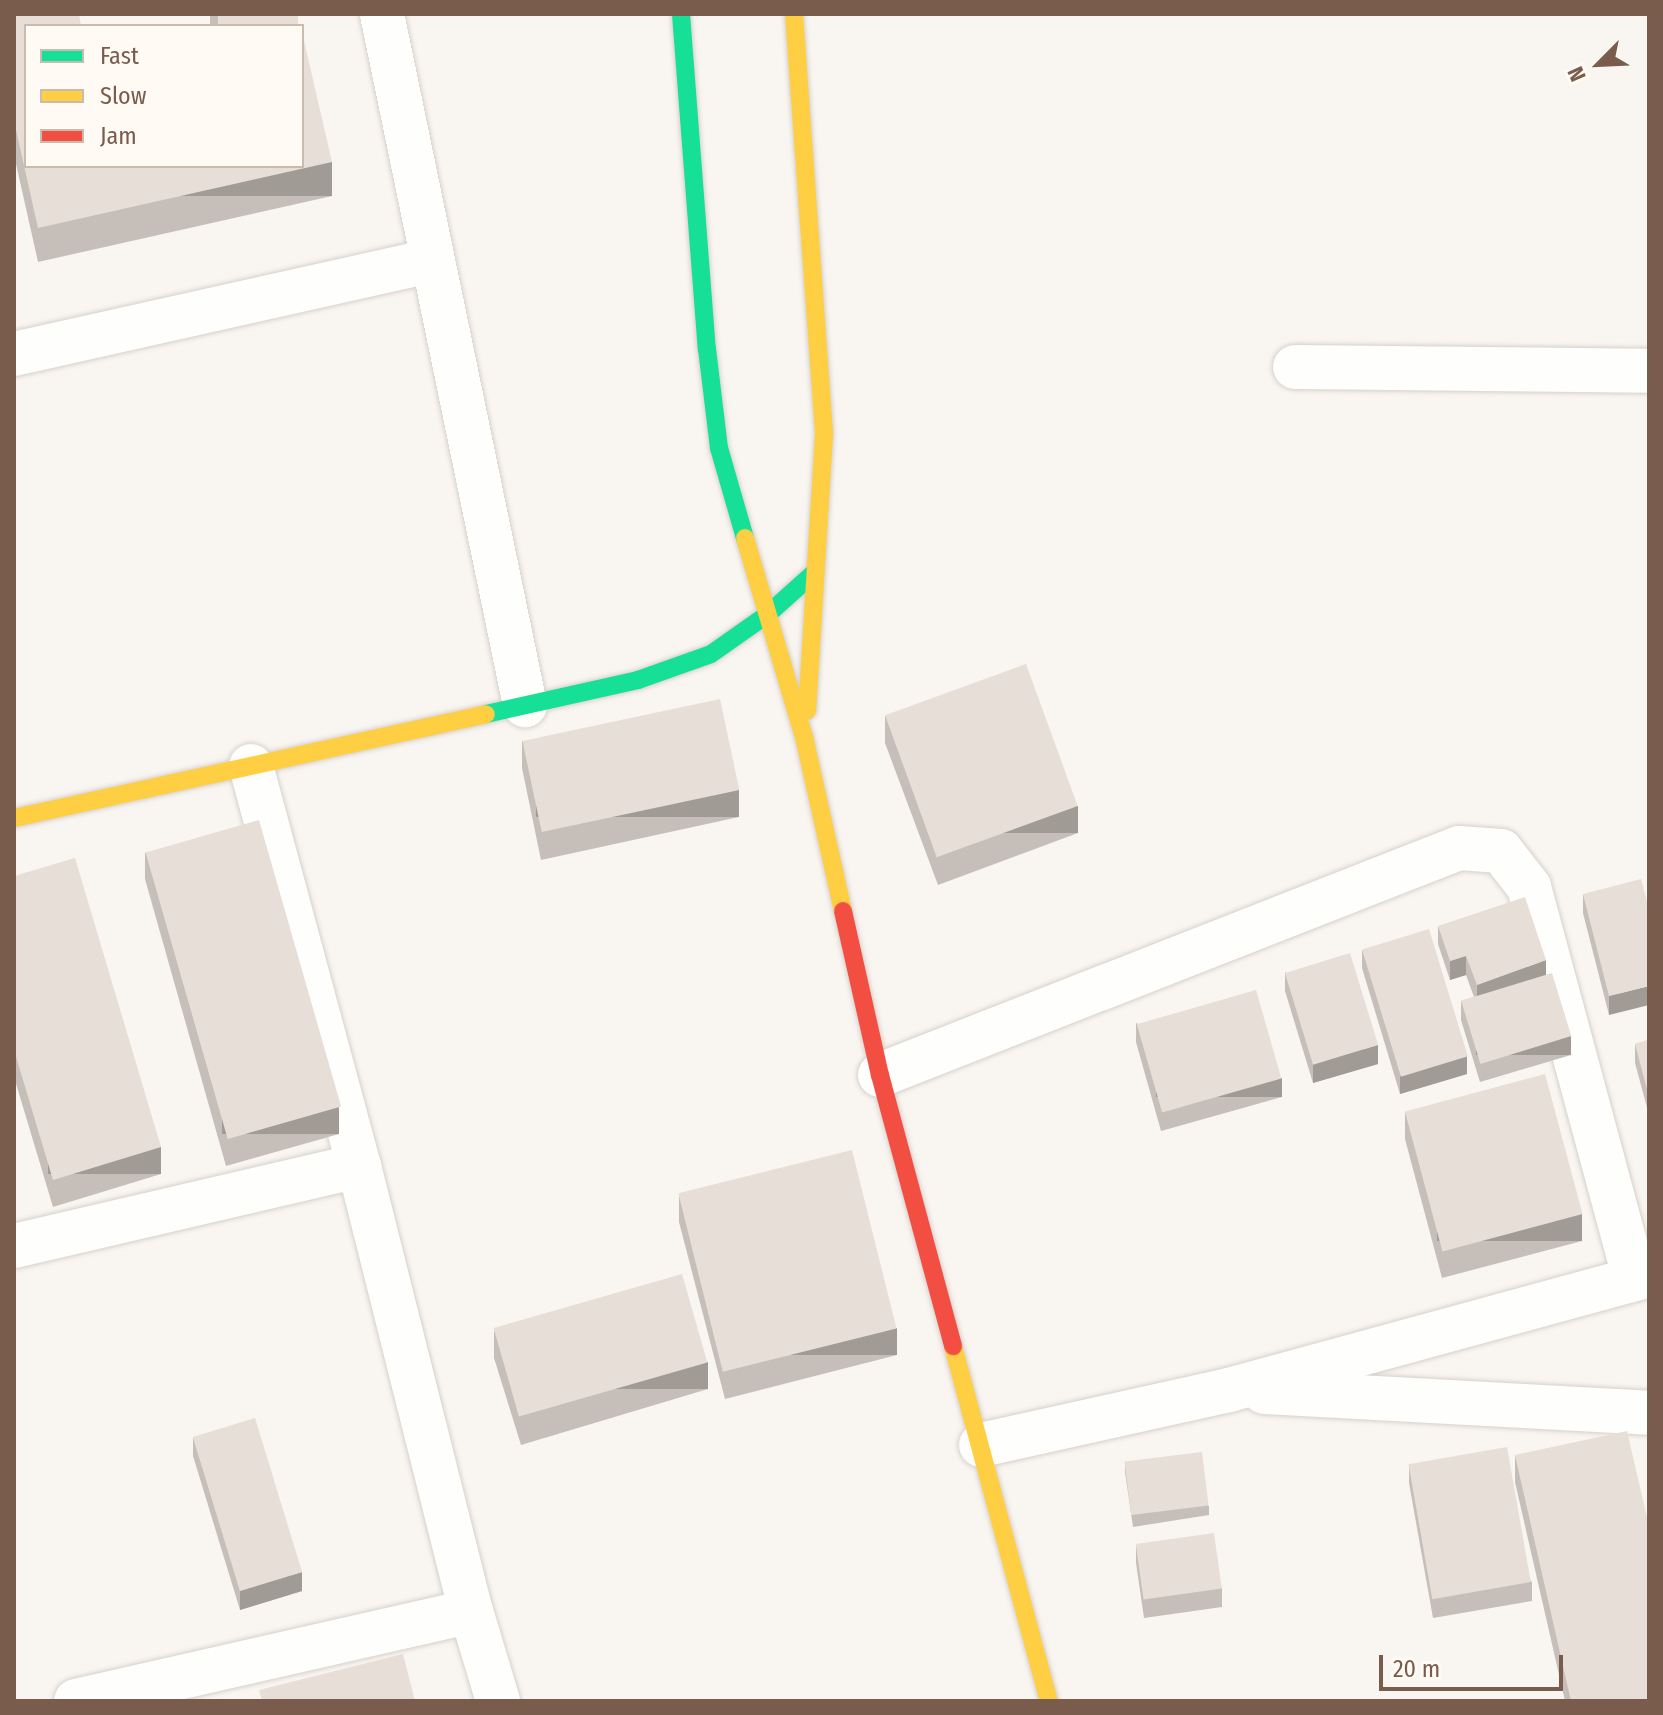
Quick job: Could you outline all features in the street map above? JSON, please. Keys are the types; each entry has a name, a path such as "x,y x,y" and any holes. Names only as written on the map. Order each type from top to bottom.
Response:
{"street":[{"path":"382,14 525,705"},
{"path":"681,14 707,349 719,448 805,741 880,1075 1049,1701"},
{"path":"794,14 816,287 824,435 805,741"},
{"path":"14,354 433,260"},
{"path":"1295,367 1649,371"},
{"path":"14,818 638,680 711,654 768,614 815,572"},
{"path":"251,766 359,1166 471,1611 498,1701"},
{"path":"880,1075 1459,848 1501,851 1529,887 1642,1277 1229,1390 981,1445"},
{"path":"14,1246 359,1166"},
{"path":"1229,1390 1649,1413"},
{"path":"76,1701 471,1611"}],"building":[{"path":"14,14 79,14 81,24 24,24 24,166 14,121"},
{"path":"218,14 298,14 298,24 218,24"},
{"path":"304,41 332,162 38,228 25,168 304,168"},
{"path":"1026,664 1078,806 937,857 885,715"},
{"path":"720,699 739,790 542,832 522,741"},
{"path":"259,820 341,1106 228,1139 146,853"},
{"path":"75,858 161,1147 53,1180 14,1050 14,876"},
{"path":"1641,879 1649,909 1649,986 1609,996 1583,894"},
{"path":"1525,897 1546,960 1477,985 1466,956 1450,961 1438,926"},
{"path":"1429,929 1468,1056 1401,1077 1362,949"},
{"path":"1350,953 1378,1045 1313,1065 1285,973"},
{"path":"1552,973 1571,1036 1480,1064 1461,1001"},
{"path":"1256,990 1281,1078 1162,1113 1137,1024"},
{"path":"1649,1040 1649,1097 1635,1044"},
{"path":"1545,1074 1583,1214 1442,1252 1405,1112"},
{"path":"852,1150 897,1329 723,1372 678,1193"},
{"path":"682,1274 707,1362 519,1416 494,1328"},
{"path":"255,1418 302,1572 240,1591 193,1437"},
{"path":"1627,1431 1649,1526 1649,1701 1571,1701 1515,1455"},
{"path":"1507,1447 1531,1582 1432,1599 1409,1464"},
{"path":"1202,1452 1209,1506 1131,1515 1125,1462"},
{"path":"1214,1533 1222,1588 1144,1599 1136,1544"},
{"path":"403,1654 415,1701 262,1701 259,1690"}],"traffic: fast":[{"path":"681,14 707,349 719,448 745,538"},
{"path":"486,714 638,680 711,654 768,614 815,572"}],"traffic: slow":[{"path":"794,14 824,435 807,710"},
{"path":"745,538 805,741 843,911"},
{"path":"14,818 486,714"},
{"path":"953,1346 1049,1701"}],"traffic: jam":[{"path":"843,911 880,1075 953,1346"}]}
